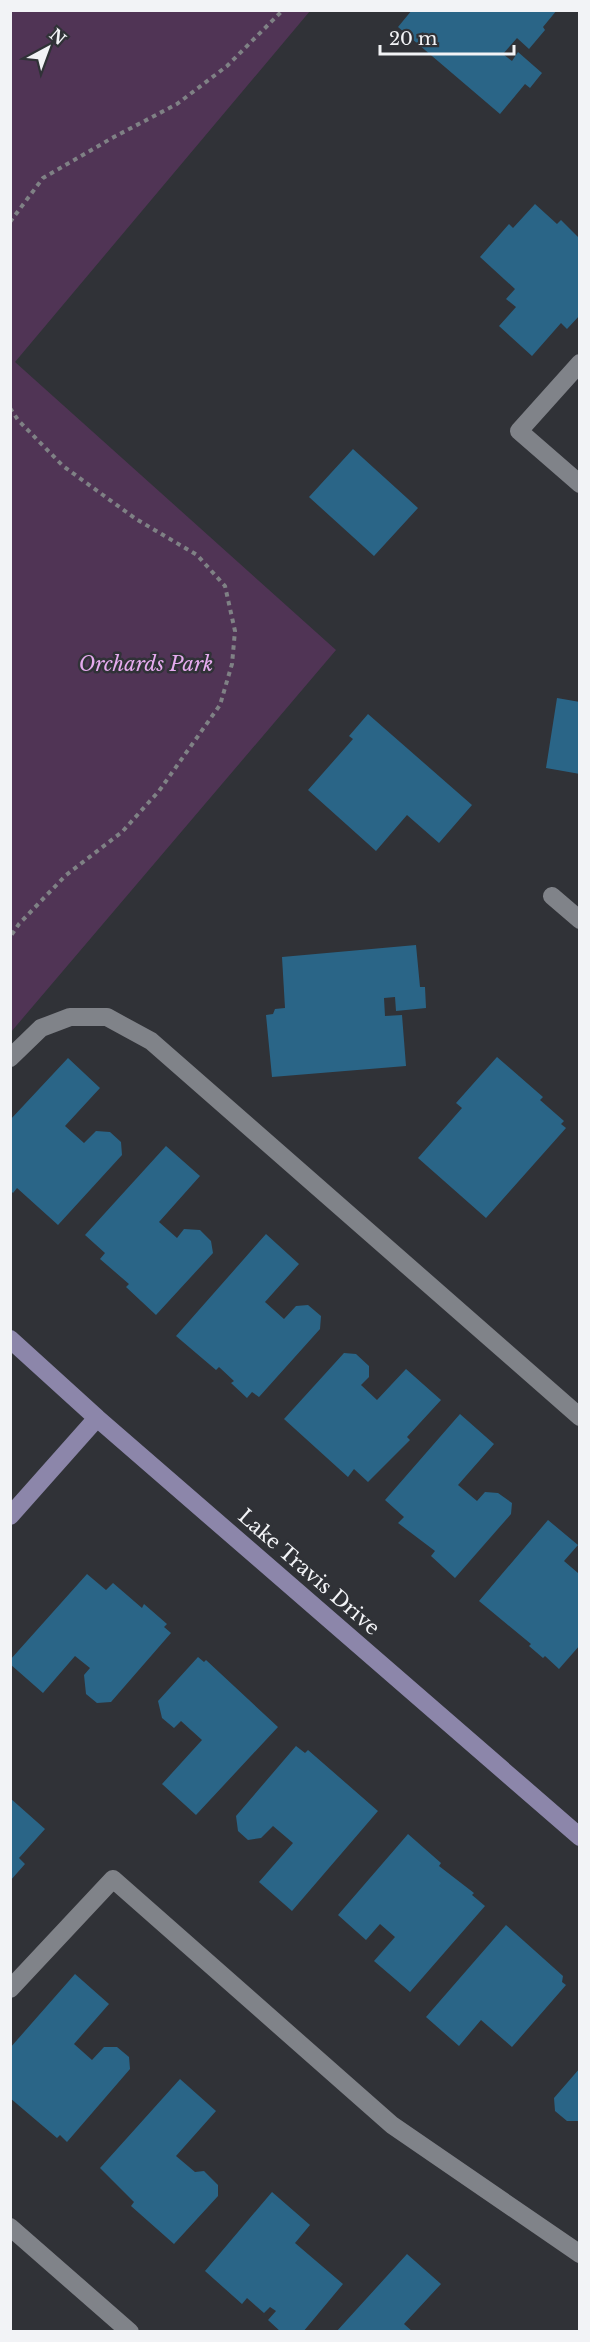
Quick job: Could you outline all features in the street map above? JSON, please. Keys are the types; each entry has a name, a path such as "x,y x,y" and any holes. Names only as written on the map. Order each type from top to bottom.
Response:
{"street":[{"path":"579,363 519,431 579,484"},
{"path":"552,896 579,920"},
{"path":"10,1058 42,1028 70,1017 107,1017 151,1041 579,1417"},
{"name":"Lake Travis Drive","path":"10,1339 97,1418 579,1837"},
{"path":"10,1516 97,1418"},
{"path":"10,1989 113,1880 392,2125 579,2254"},
{"path":"10,2227 130,2331"}],"path":[{"path":"10,222 43,178 177,104 227,66 283,10"},
{"path":"10,408 18,420 63,466 136,519 197,555 225,586 235,631 232,664 220,705 159,791 122,832 65,876 19,924 10,937"}],"green space":[{"name":"Orchards Park","path":"11,10 310,11 15,362 336,650 11,1032"}],"building":[{"path":"412,10 557,10 543,27 545,30 529,49 517,38 503,54 512,61 518,52 542,73 530,88 525,84 500,114 398,27"},
{"path":"535,204 557,224 561,220 580,239 580,315 567,329 561,323 532,356 499,326 516,307 506,299 515,289 480,257 509,224 513,228"},
{"path":"353,449 418,508 374,556 309,497"},
{"path":"557,698 580,702 580,774 546,768"},
{"path":"368,714 472,805 439,843 407,815 376,851 308,790 353,739 349,736"},
{"path":"416,945 420,987 425,987 426,1008 396,1011 395,997 384,998 385,1016 402,1015 406,1066 272,1077 266,1015 273,1014 275,1009 285,1008 282,957"},
{"path":"497,1057 543,1097 540,1100 564,1121 561,1124 566,1128 486,1218 418,1158 462,1108 456,1103"},
{"path":"68,1058 100,1088 65,1126 84,1143 96,1131 110,1132 121,1142 122,1155 58,1225 17,1188 13,1193 10,1190 10,1120"},
{"path":"166,1146 200,1176 159,1222 177,1238 184,1229 200,1230 211,1241 213,1253 156,1315 126,1287 129,1284 100,1259 105,1253 85,1235"},
{"path":"266,1234 299,1264 265,1302 284,1319 296,1306 308,1305 321,1316 320,1329 259,1397 252,1392 247,1398 231,1383 234,1381 219,1367 216,1370 176,1336"},
{"path":"344,1353 356,1354 369,1366 369,1377 361,1385 377,1400 406,1369 441,1400 407,1437 410,1440 368,1482 354,1469 348,1477 284,1419"},
{"path":"460,1414 494,1444 458,1485 477,1501 485,1492 498,1493 512,1503 511,1514 455,1578 431,1556 435,1551 398,1523 404,1517 385,1500"},
{"path":"548,1520 578,1545 564,1561 578,1573 580,1571 580,1645 559,1669 545,1656 543,1658 529,1646 531,1644 479,1601"},
{"path":"87,1574 106,1590 113,1583 142,1608 144,1604 167,1624 164,1627 171,1633 111,1702 97,1703 86,1694 84,1675 90,1668 75,1656 43,1693 10,1664 10,1660"},
{"path":"198,1657 204,1662 206,1660 278,1727 196,1815 162,1784 202,1740 181,1721 174,1728 162,1718 158,1701"},
{"path":"296,1746 305,1753 308,1750 378,1811 292,1911 259,1882 293,1843 273,1826 261,1838 248,1840 238,1831 236,1816"},
{"path":"10,1798 45,1829 19,1858 25,1864 10,1881"},
{"path":"408,1834 441,1863 439,1866 474,1893 472,1895 485,1906 410,1992 374,1961 395,1937 380,1924 366,1940 338,1915"},
{"path":"506,1925 563,1976 562,1982 566,1985 512,2047 481,2020 459,2046 426,2017"},
{"path":"75,1974 109,2004 74,2044 92,2060 104,2047 117,2047 129,2057 130,2069 67,2142 60,2135 57,2138 10,2098 10,2048"},
{"path":"580,2068 580,2121 567,2121 555,2111 554,2098"},
{"path":"180,2079 216,2111 176,2156 195,2172 204,2171 218,2185 218,2196 174,2244 131,2206 134,2202 100,2168"},
{"path":"272,2192 310,2225 295,2243 343,2284 303,2332 281,2332 268,2320 276,2311 270,2307 264,2313 247,2298 242,2304 205,2271"},
{"path":"407,2254 441,2284 404,2324 413,2332 336,2332"}]}
